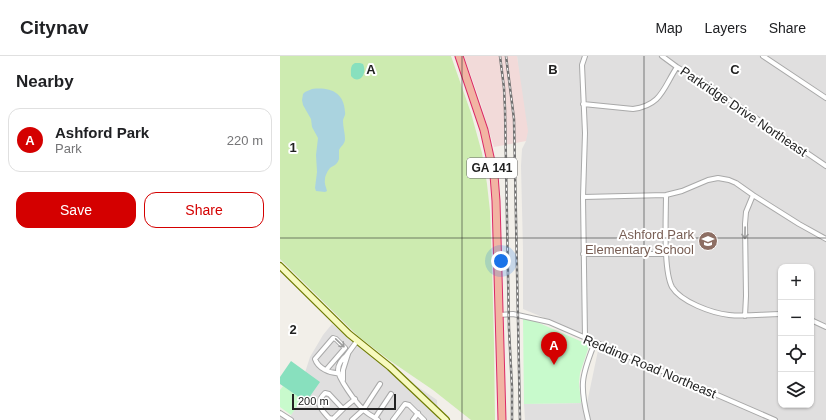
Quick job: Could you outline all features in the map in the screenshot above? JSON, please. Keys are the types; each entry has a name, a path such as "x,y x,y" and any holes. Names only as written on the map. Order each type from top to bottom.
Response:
{"highway":[{"name":"GA 141","path":"459,56 484,130 494,175 502,420"}],"main road":[{"path":"280,266 357,341 390,367 446,420"}],"street":[{"path":"585,56 582,65 585,133 583,197 585,338"},
{"name":"Parkridge Drive Northeast","path":"662,56 677,67 706,84 826,166"},
{"path":"763,56 826,98"},
{"path":"583,104 633,109 648,105 655,101 661,94 677,67"},
{"path":"583,197 666,195 708,180 718,178 736,183 799,224 826,239"},
{"path":"666,195 666,254 669,278 672,286 678,293 684,299 705,309 728,315 745,316 778,314"},
{"path":"745,316 745,224 746,212 753,195"},
{"path":"583,254 666,254"},
{"name":"Redding Road Northeast","path":"499,315 514,314 549,322 775,420"},
{"path":"814,321 826,327"},
{"path":"326,370 345,348 333,338 315,359 316,363 326,370 333,374 339,373"},
{"path":"357,341 341,366 340,374 348,390 363,410 377,419 391,394"},
{"path":"588,420 584,402 583,383 595,342"},
{"path":"343,380 338,369 340,362 348,354"},
{"path":"352,420 363,410 380,384"},
{"path":"343,409 329,394 325,393 321,397 319,402 320,407 329,418 333,419 355,399"},
{"path":"393,420 405,404 409,405 424,420"},
{"path":"280,413 291,420"},
{"path":"412,420 418,413"}],"shaded area":[{"path":"464,56 517,56 528,131 526,141 494,147"},
{"path":"517,56 826,56 826,420 525,420 524,404 587,403 600,341 523,309 522,149 526,141"},
{"path":"332,324 364,350 437,400 438,420 280,420 280,414 290,419 310,357 323,335"}],"green space":[{"path":"280,56 451,56 471,113 482,153 487,184 490,211 492,265 495,420 471,420 433,390 389,360 358,336 280,259"},
{"path":"353,64 363,64 364,72 362,78 354,79 351,76 351,70"},
{"path":"523,319 530,319 589,346 580,373 579,383 581,403 524,404"},
{"path":"291,361 320,382 306,402 280,384 280,377"},
{"path":"283,386 302,399 291,415 280,407 280,390"}],"water":[{"path":"312,89 325,89 335,92 339,95 344,105 345,113 343,121 345,141 339,150 338,161 328,170 326,175 325,182 327,191 325,192 316,191 315,188 318,138 312,127 311,119 303,105 302,100 303,94"}],"railway":[{"path":"500,56 505,109 512,420"},
{"path":"506,56 514,119 520,420"}],"place":[{"name":"Ashford Park Elementary School","path":"708,241"},
{"name":"Ashford Park","path":"554,365"}]}
